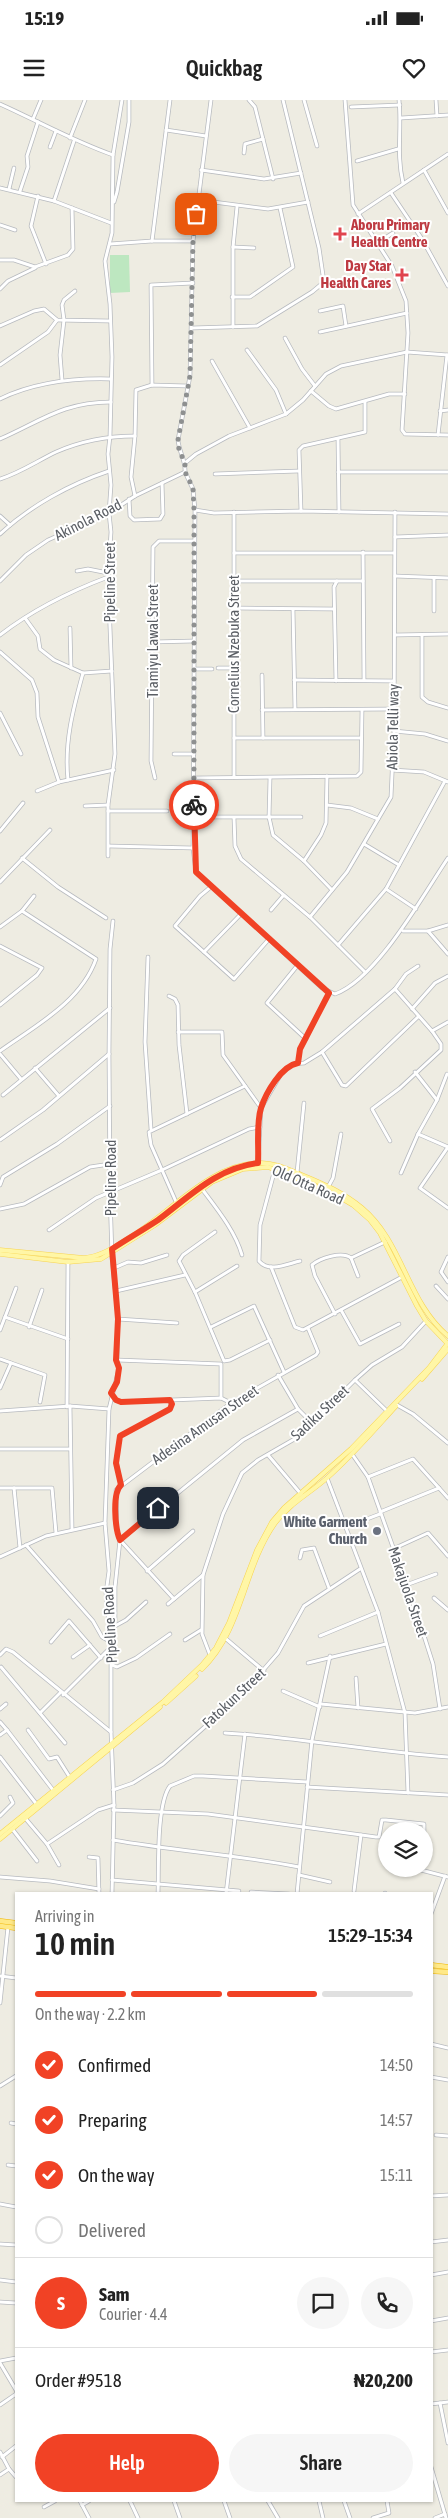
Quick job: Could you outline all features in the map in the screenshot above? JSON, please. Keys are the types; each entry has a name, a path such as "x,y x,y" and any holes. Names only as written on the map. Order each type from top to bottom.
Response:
{"highway":[{"path":"0,1921 15,1923"},
{"path":"0,1926 15,1928"},
{"path":"433,1966 448,1972"},
{"path":"433,1971 448,1967"}],"main road":[{"name":"Old Otta Road","path":"0,1250 84,1258 98,1256 112,1251 216,1177 240,1167 258,1163 276,1165 297,1173 362,1207 380,1225 422,1306 448,1336"},
{"name":"Old Otta Road","path":"0,1254 68,1262 96,1260 162,1220 202,1189 220,1178 243,1169 260,1166 275,1169 327,1188 359,1210 373,1223 385,1242 426,1321 448,1344"},
{"path":"0,1834 38,1805 183,1685 210,1656 230,1623 265,1533 301,1494 326,1473 388,1412 429,1368 448,1344"},
{"path":"285,1510 327,1478 398,1405 448,1349"},
{"path":"0,1839 13,1830 69,1776 186,1686 209,1662 225,1638 246,1581"}],"street":[{"path":"33,119 41,100"},
{"path":"70,138 85,100"},
{"path":"112,206 117,192 129,122 129,100 122,102"},
{"path":"152,241 170,100"},
{"path":"211,100 193,241 192,328 188,386 178,440 179,450 185,463 185,472 193,488 194,510 194,864 196,872 322,988 334,994 346,990 402,931 448,858"},
{"path":"250,100 255,108 273,179"},
{"path":"192,328 257,326 312,292 324,282 308,202 283,100"},
{"path":"304,100 316,146"},
{"path":"345,100 350,196 358,214 403,288 407,312 403,432 448,435"},
{"path":"399,100 402,130 398,150 403,183"},
{"path":"436,100 437,116"},
{"name":"Pipeline Street","path":"108,856 108,805 115,754 108,575 111,532 108,454 110,436 110,321 105,261 110,244 112,223 112,155 122,102"},
{"path":"0,104 33,119 70,138 74,142 112,155"},
{"path":"351,107 400,105"},
{"path":"401,118 448,115"},
{"path":"20,191 28,167 27,156 38,122"},
{"path":"166,130 206,136"},
{"path":"50,147 56,131"},
{"path":"244,153 245,144 263,140"},
{"path":"54,201 74,142"},
{"path":"357,161 398,150"},
{"path":"358,214 448,154"},
{"path":"9,189 14,168"},
{"path":"202,170 273,179 301,174"},
{"path":"424,170 448,213"},
{"path":"0,188 38,196 112,223"},
{"path":"391,193 422,239 448,286"},
{"path":"38,196 31,226 46,264"},
{"path":"198,200 237,206 280,208 308,202"},
{"path":"233,327 233,247 237,206"},
{"path":"0,289 8,281 68,254 73,249 72,208"},
{"path":"232,296 250,297 293,267 280,208"},
{"path":"0,226 15,230"},
{"path":"377,243 393,233"},
{"path":"110,244 193,241"},
{"path":"233,247 254,248"},
{"path":"0,260 14,260 35,268"},
{"path":"152,385 152,285 193,283"},
{"path":"62,380 60,355 64,320 63,302 75,292"},
{"path":"320,311 343,306 346,326"},
{"path":"0,326 34,311 44,309 57,320 110,321"},
{"path":"320,332 407,312"},
{"path":"0,365 48,332 57,320"},
{"path":"285,338 302,369 315,386"},
{"path":"247,350 276,390 286,414"},
{"path":"185,463 202,450 286,414 312,391 326,374 341,366 407,352 447,355 438,435"},
{"path":"212,361 250,428"},
{"path":"0,399 30,387 62,380 110,379"},
{"path":"135,496 130,477 135,436 135,393 139,388 152,385 188,386"},
{"path":"312,391 329,406 336,409 389,394 405,394"},
{"path":"0,438 53,413 95,402 110,402"},
{"path":"301,511 300,447 365,432 364,402"},
{"path":"440,411 448,410"},
{"path":"0,479 56,452 110,436 135,436"},
{"path":"338,439 339,512"},
{"path":"0,534 10,525 49,499 109,471"},
{"name":"Akinola Road","path":"0,581 26,555 48,540 109,513 129,499 185,472"},
{"path":"216,474 300,472"},
{"path":"338,472 448,472"},
{"path":"129,499 130,516 134,520 160,519 163,514 162,483"},
{"path":"194,510 214,513 301,511 448,514"},
{"name":"Cornelius Nzebuka Street","path":"234,512 234,777"},
{"name":"Abiola Telli way","path":"310,917 347,872 391,797 394,731 394,512"},
{"path":"0,516 10,525"},
{"path":"395,537 448,535"},
{"name":"Tiamiyu Lawal Street","path":"155,778 151,761 153,547 159,541 194,541"},
{"path":"363,552 364,680"},
{"path":"234,553 394,553"},
{"path":"77,571 88,569 108,575"},
{"path":"0,635 25,618 108,575"},
{"path":"394,576 448,578"},
{"path":"434,578 434,611"},
{"path":"234,580 363,581"},
{"path":"336,682 334,609 335,583 337,581"},
{"path":"234,608 334,609"},
{"path":"293,610 295,709"},
{"path":"25,618 38,636 40,649 54,660 83,673 112,671"},
{"path":"70,628 71,668"},
{"path":"395,634 422,636 448,634"},
{"path":"422,636 422,697 428,702 448,708"},
{"path":"153,642 194,641"},
{"path":"0,652 32,680 35,686 38,717 59,782"},
{"path":"194,669 212,668"},
{"path":"218,668 234,668"},
{"path":"68,780 66,757 70,722 83,673"},
{"path":"262,675 263,738"},
{"path":"294,680 336,682 364,680 394,681"},
{"path":"262,710 393,709"},
{"path":"194,778 270,778 360,774 362,710"},
{"path":"0,713 21,754"},
{"path":"394,731 425,734 448,741"},
{"path":"234,738 361,738"},
{"path":"174,754 194,754"},
{"path":"37,791 59,782 114,770"},
{"path":"338,945 386,889 447,781 424,772 392,770"},
{"path":"304,861 324,830 327,805 327,776"},
{"path":"270,778 269,817 276,838 304,861 332,890"},
{"path":"0,831 23,803"},
{"path":"86,806 108,805"},
{"path":"327,805 351,808 378,819"},
{"path":"108,810 167,811"},
{"path":"194,817 301,817"},
{"path":"234,818 235,846 238,856 310,917 365,972"},
{"path":"0,882 50,830"},
{"path":"364,844 399,865"},
{"path":"109,846 194,848"},
{"path":"22,858 58,887 106,918"},
{"path":"212,886 201,894 175,926 234,979 268,939"},
{"path":"386,889 416,908"},
{"path":"0,927 22,911 34,896"},
{"path":"271,910 283,896"},
{"path":"21,1079 0,1053 69,1000 84,982 96,958 22,911"},
{"path":"204,952 241,914"},
{"name":"Pipeline Road","path":"112,1892 114,1805 113,1743 111,1732 112,1665 106,1593 110,1571 105,1523 109,1408 111,1393 118,1377 116,1360 118,1319 112,1251 110,1193 110,949 113,921"},
{"path":"402,931 428,931 448,925"},
{"path":"428,931 448,954"},
{"path":"0,946 42,968 38,975 0,1005"},
{"path":"148,957 145,1042 151,1129 148,1136 178,1204"},
{"path":"298,966 267,1004 306,1039"},
{"path":"258,1163 261,1108 271,1088 288,1068 295,1064 304,1063 322,1052 395,989 406,974 418,966"},
{"path":"412,1009 435,983 448,976"},
{"path":"390,1141 372,1109 400,1088 442,1049 432,1031 395,989"},
{"path":"295,1064 300,1049 329,993"},
{"path":"169,996 175,999 178,1005 178,1032 187,1114"},
{"path":"3,1095 110,1008"},
{"path":"322,1052 342,1085 346,1086 418,1017"},
{"path":"432,1031 448,1022"},
{"path":"178,1032 222,1032 223,1055 261,1108"},
{"path":"0,1140 59,1096 109,1054"},
{"path":"35,1068 59,1096"},
{"path":"416,1072 437,1100"},
{"path":"401,1173 418,1134 437,1100 447,1074"},
{"path":"151,1129 245,1086"},
{"path":"297,1173 304,1102"},
{"path":"0,1185 3,1177 57,1144 111,1105"},
{"path":"48,1230 91,1201 242,1132 260,1126"},
{"path":"327,1188 333,1178 341,1134"},
{"path":"418,1134 448,1147 422,1183 421,1189 448,1208"},
{"path":"0,1209 32,1200 90,1167 110,1164"},
{"path":"275,1169 260,1225 258,1258 263,1265 271,1267 300,1260"},
{"path":"202,1189 225,1220 238,1243 242,1256"},
{"path":"215,1232 179,1259 211,1327 224,1360 230,1360 270,1340"},
{"path":"335,1314 315,1276 312,1265 322,1259 346,1256 351,1258 385,1242"},
{"path":"114,1268 128,1262 141,1263 167,1255"},
{"path":"448,1257 441,1272 448,1282"},
{"path":"351,1258 358,1276"},
{"path":"68,1262 68,1406 72,1529"},
{"path":"195,1292 237,1266"},
{"path":"271,1267 295,1327 303,1330 402,1277"},
{"path":"116,1291 185,1275"},
{"path":"436,1286 448,1299"},
{"path":"0,1330 16,1288"},
{"path":"30,1327 42,1290"},
{"path":"211,1327 252,1306 256,1308 284,1372"},
{"path":"341,1310 360,1344 399,1324"},
{"path":"5,1317 68,1339"},
{"path":"118,1319 177,1323"},
{"name":"Sadiku Street","path":"210,1656 202,1630 203,1575 223,1514 239,1478 251,1464 298,1437 355,1380 372,1365 402,1347 426,1321"},
{"name":"Adesina Amusan Street","path":"121,1485 231,1402 318,1353 308,1328"},
{"path":"0,1358 45,1375 40,1402"},
{"path":"116,1360 221,1364 221,1398"},
{"path":"0,1388 10,1363"},
{"path":"278,1375 298,1409 312,1424"},
{"path":"355,1380 388,1412"},
{"path":"111,1393 116,1400 121,1402 221,1398 231,1402"},
{"path":"170,1400 172,1404 170,1409 120,1436 116,1463 121,1485 116,1493 116,1531 120,1540 174,1599"},
{"path":"398,1405 448,1443"},
{"path":"0,1411 68,1406 109,1408"},
{"path":"115,1626 120,1540 243,1440 298,1409"},
{"path":"0,1449 70,1449"},
{"name":"Makajuola Street","path":"351,1454 368,1477 432,1658 440,1709"},
{"path":"268,1455 301,1494"},
{"path":"368,1477 413,1459 448,1498"},
{"path":"327,1478 360,1569 378,1612 404,1713 408,1793"},
{"path":"0,1488 52,1488 56,1533"},
{"path":"14,1488 20,1548"},
{"path":"346,1527 439,1488"},
{"path":"0,1557 26,1544 56,1533 105,1523"},
{"path":"147,1571 193,1531"},
{"path":"393,1549 428,1533 448,1556"},
{"path":"26,1544 93,1621 102,1637 111,1644 101,1658 40,1713"},
{"path":"300,1558 302,1550 314,1548 329,1588"},
{"name":"Fatokun Street","path":"113,1790 133,1782 163,1764 253,1684 281,1649 301,1609 329,1588 360,1569"},
{"path":"406,1585 436,1574"},
{"path":"168,1604 203,1575"},
{"path":"434,1598 448,1610"},
{"path":"115,1626 126,1620 146,1602"},
{"path":"320,1636 378,1612"},
{"path":"108,1616 115,1614"},
{"path":"52,1642 69,1621 101,1658"},
{"path":"110,1624 115,1626"},
{"path":"185,1640 202,1630"},
{"path":"112,1665 117,1667 130,1662 170,1634"},
{"path":"225,1638 264,1671"},
{"path":"308,1663 330,1656 386,1644"},
{"path":"73,1657 90,1645"},
{"path":"0,1655 6,1649 10,1650 111,1732"},
{"path":"297,1892 302,1826 312,1740 321,1706 330,1656"},
{"path":"1,1668 65,1743"},
{"path":"356,1678 358,1708"},
{"path":"283,1691 321,1706 404,1713 448,1707"},
{"path":"0,1709 6,1704"},
{"path":"0,1722 53,1790"},
{"path":"0,1735 7,1730"},
{"path":"28,1730 50,1759 56,1756 69,1776"},
{"path":"225,1732 312,1740 407,1754 448,1757"},
{"path":"226,1892 238,1778 246,1734"},
{"path":"0,1757 38,1805"},
{"path":"158,1892 162,1813 170,1786 194,1776 307,1782"},
{"path":"307,1787 448,1795"},
{"path":"0,1816 13,1803 10,1797"},
{"path":"47,1844 98,1810 114,1805"},
{"path":"113,1810 208,1814 378,1837"},
{"path":"25,1818 47,1844 58,1865"},
{"path":"382,1822 382,1820 386,1820 405,1822"},
{"path":"13,1830 37,1861"},
{"path":"354,1891 362,1835"},
{"path":"113,1840 300,1867"},
{"path":"0,1877 50,1880 99,1891 98,1858 89,1857"},
{"path":"433,1873 447,1877 433,1909"},
{"path":"299,1875 330,1882"},
{"path":"112,1880 226,1892 239,1891"},
{"path":"0,2003 8,1927"},
{"path":"441,1969 448,1962"},
{"path":"2,1976 15,1978"},
{"path":"433,2044 448,2048"},
{"path":"0,2086 15,2077"},
{"path":"433,2077 448,2080"},
{"path":"436,2135 448,2136"},
{"path":"8,2165 15,2166"},
{"path":"433,2196 448,2195"},
{"path":"0,2204 15,2206"},
{"path":"433,2242 448,2240"},
{"path":"0,2244 15,2245"},
{"path":"433,2275 448,2272"},
{"path":"0,2280 15,2282"},
{"path":"0,2302 15,2303"},
{"path":"433,2321 448,2318"},
{"path":"433,2352 448,2350"},
{"path":"15,2358 0,2362 15,2390"},
{"path":"0,2406 15,2393"},
{"path":"433,2404 448,2402"},
{"path":"440,2403 448,2443"},
{"path":"2,2457 15,2447"},
{"path":"0,2452 9,2470 15,2476"},
{"path":"0,2475 9,2470"},
{"path":"433,2482 446,2516 435,2518"},
{"path":"44,2507 53,2502"},
{"path":"130,2502 138,2518"},
{"path":"174,2502 180,2518"},
{"path":"224,2502 230,2518"},
{"path":"269,2502 278,2518"},
{"path":"320,2502 323,2518"},
{"path":"344,2502 350,2518"},
{"path":"373,2518 390,2513 387,2502"},
{"path":"81,2503 89,2518"},
{"path":"443,2506 448,2505"}],"green space":[{"path":"110,255 129,255 130,292 110,293"}],"way so far":[{"path":"194,805 194,510 193,488 185,472 185,463 179,450 178,440 190,376 193,241 196,214"}],"place":[{"name":"Aboru Primary Health Centre","path":"340,234"},
{"name":"Day Star Health Cares","path":"402,275"},
{"name":"White Garment Church","path":"377,1531"}],"route":[{"path":"158,1508 120,1540 116,1531 116,1490 121,1485 116,1463 118,1441 122,1434 172,1408 172,1401 121,1402 116,1400 111,1393 117,1382 119,1368 116,1360 118,1319 112,1249 158,1220 204,1184 230,1170 258,1163 261,1108 271,1088 281,1074 293,1064 298,1063 300,1049 329,993 283,953 212,886 198,876 194,868 194,805"}]}
